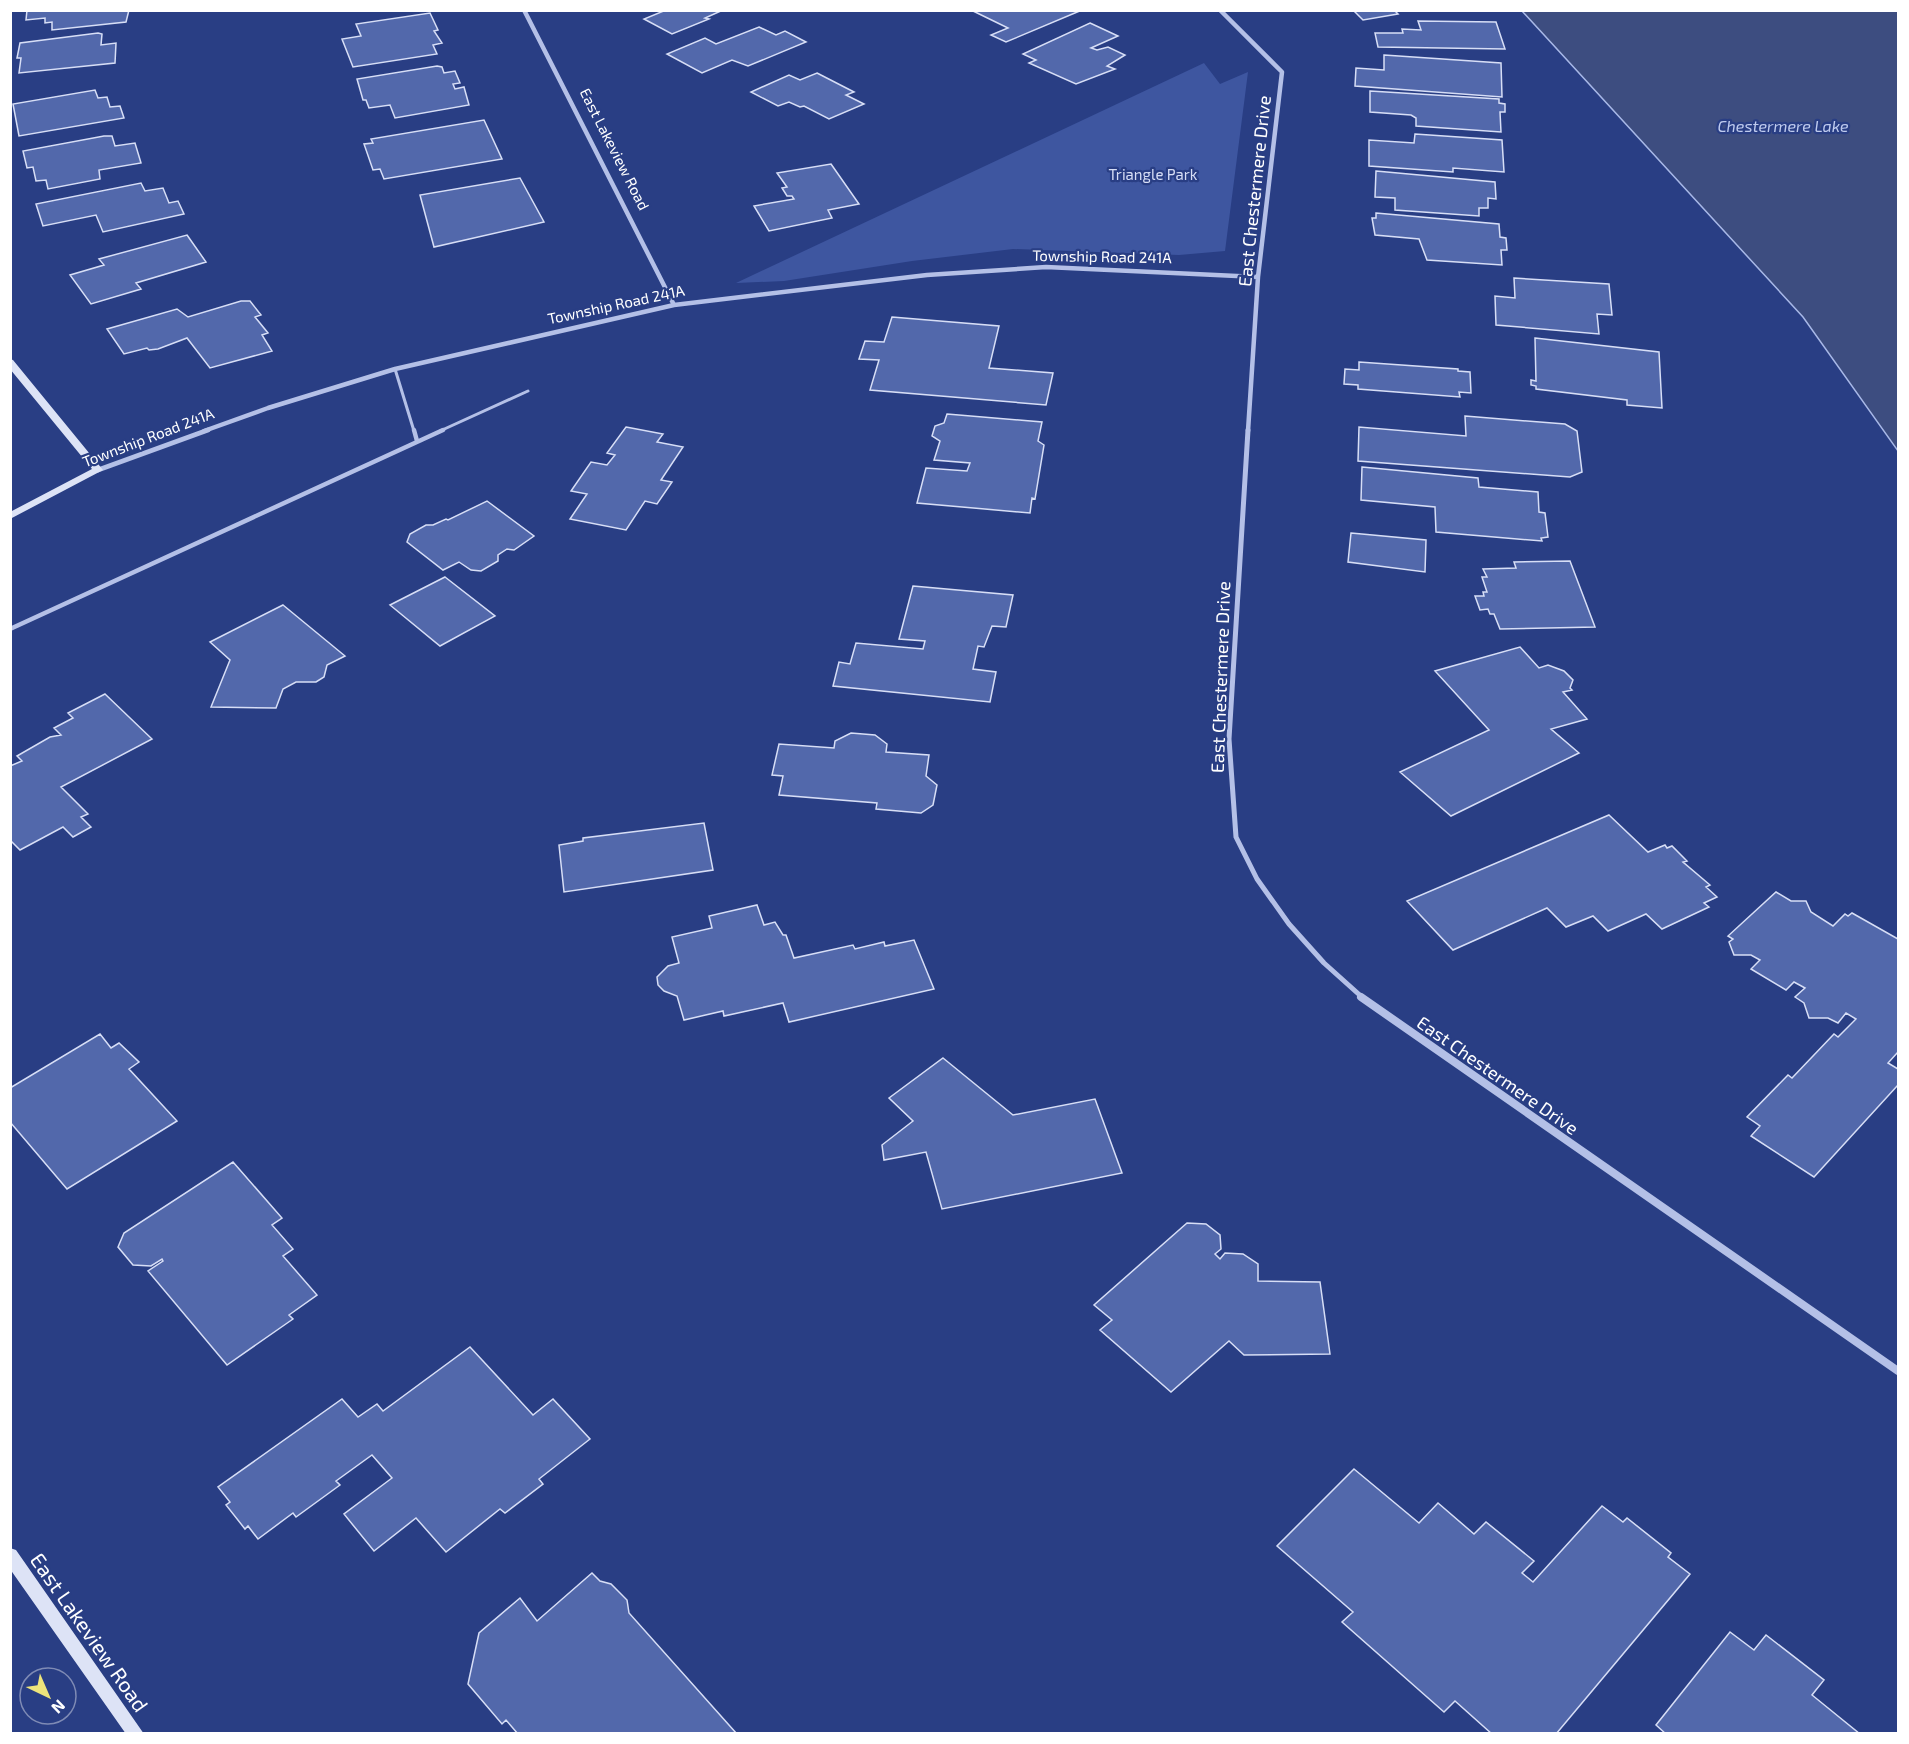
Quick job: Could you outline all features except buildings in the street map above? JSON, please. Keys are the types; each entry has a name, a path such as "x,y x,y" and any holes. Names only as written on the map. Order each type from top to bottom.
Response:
{"street":[{"name":"East Lakeview Road","path":"524,10 674,305"},
{"name":"East Chestermere Drive","path":"1220,10 1282,72 1258,277 1228,739 1236,837 1257,879 1289,924 1324,963 1368,1003 1899,1371"},
{"name":"Township Road 241A","path":"10,516 98,470 268,408 395,369 674,305 927,275 1046,267 1258,277"},
{"path":"10,362 98,470"},
{"name":"East Lakeview Road","path":"10,1555 136,1734"}],"lane":[{"path":"395,369 417,441"},
{"path":"10,629 528,391"}],"green space":[{"name":"Triangle Park","path":"1204,63 1220,84 1248,72 1225,251 1179,255 1013,249 912,261 784,281 736,283"}],"water":[{"name":"Chestermere Lake","path":"1522,11 1898,11 1898,451 1803,317"}]}
